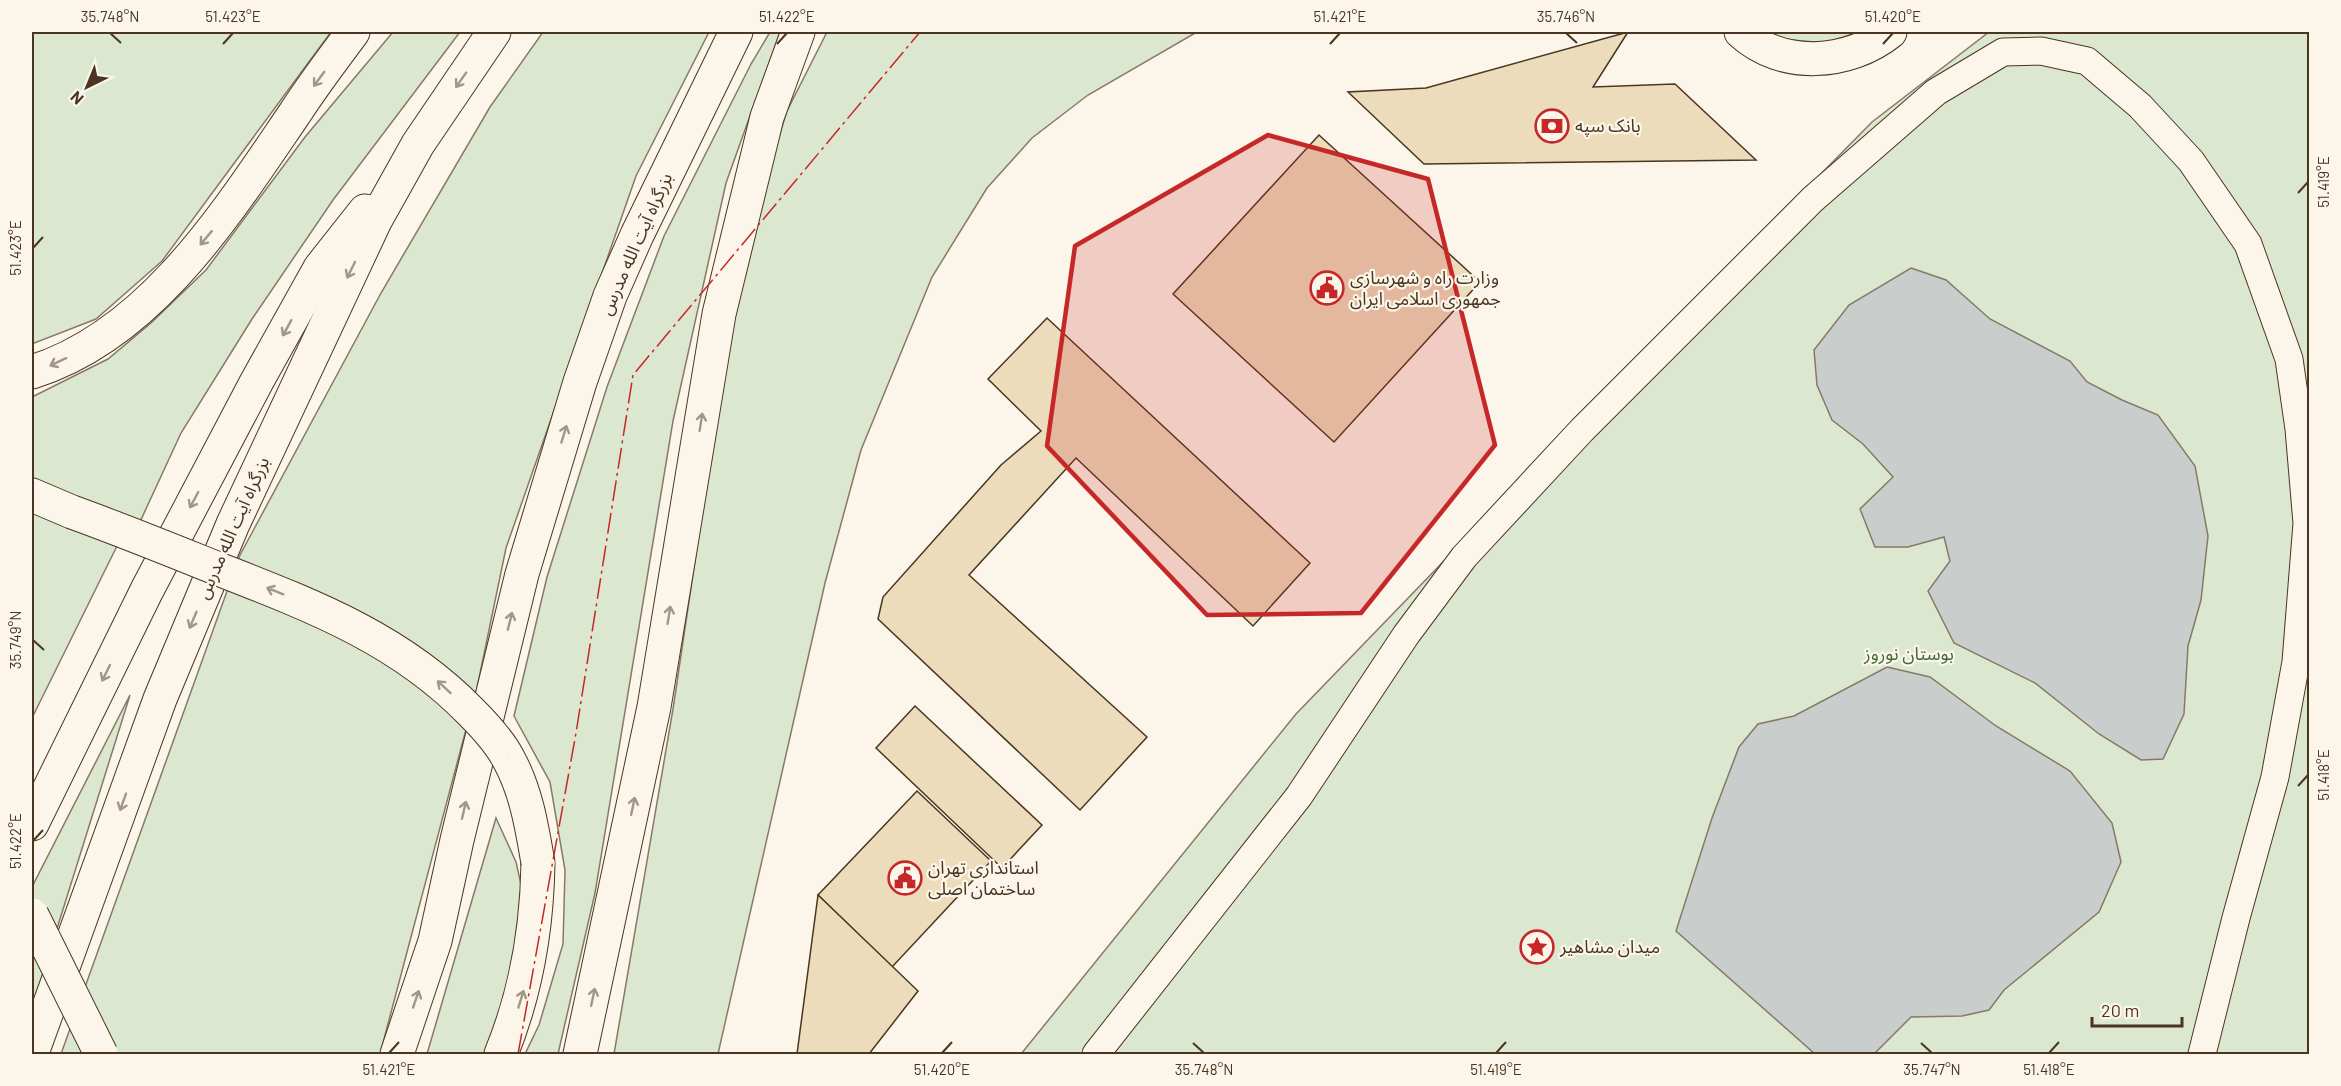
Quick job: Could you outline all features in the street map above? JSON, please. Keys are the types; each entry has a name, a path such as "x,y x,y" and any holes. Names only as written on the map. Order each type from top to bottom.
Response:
{"main road":[{"path":"32,372 57,364 106,336 150,299 230,208 353,32"},
{"name":"بزرگراه آیت الله مدرس","path":"32,1053 160,699 233,524 375,221 418,144 494,32"},
{"name":"بزرگراه آیت الله مدرس","path":"397,1054 435,942 522,574 580,381 610,296 736,32"},
{"path":"580,1054 654,707 718,314 767,117 798,32"},
{"path":"1742,32 1768,50 1793,58 1840,57 1878,41 1890,32"},
{"path":"32,824 152,580 257,381 320,268 418,144"},
{"path":"32,495 322,610 408,658 441,683 490,732 508,758 531,819 538,862 537,908 524,988 501,1054"},
{"path":"32,915 101,1054"}],"street":[{"path":"1096,1054 1299,796 1406,635 1464,557 1582,430 1813,199 1936,92 2003,52 2041,51 2087,61 2140,106 2191,162 2248,244 2289,359 2299,429 2307,523 2296,662 2275,777 2202,1054"}],"highlighted area":[{"path":"1268,135 1428,179 1495,445 1361,613 1207,615 1047,446 1075,246"}],"green space":[{"path":"32,32 331,32 162,261 96,319 32,344"},
{"path":"393,32 460,32 333,200 252,319 181,433 139,524 32,480 32,397 108,359 151,323 206,270 305,137"},
{"path":"543,32 709,32 636,176 506,548 477,688 380,1054 61,1054 240,555 381,293 490,107"},
{"path":"770,32 780,32 726,183 673,421 595,893 558,1054 525,1054 539,1025 563,944 565,870 550,782 514,716 547,577 607,387 664,236 751,64"},
{"path":"827,32 1197,32 1088,95 1032,138 987,188 932,277 861,450 825,583 718,1054 614,1054 673,709 729,332 771,162 787,111"},
{"path":"1771,32 1859,32 1825,43 1781,39"},
{"name":"بوستان نوروز","path":"1989,32 2309,32 2309,1054 1021,1054 1296,714 1872,122"},
{"path":"32,507 119,542 32,718"},
{"path":"130,695 35,999 32,1008 32,887"},
{"path":"496,818 516,862 523,893 517,964 488,1054 427,1054"}],"shaded area":[{"path":"1911,268 1946,280 1990,319 2070,361 2087,382 2158,415 2195,466 2208,536 2201,600 2188,646 2184,714 2163,759 2141,760 2099,734 2035,683 1954,643 1928,591 1950,561 1944,537 1908,547 1875,547 1860,509 1893,477 1863,444 1832,420 1817,385 1814,350 1849,305"},
{"path":"1887,667 1930,677 1996,726 2070,771 2112,823 2121,862 2099,912 2004,990 1989,1010 1962,1016 1911,1017 1874,1054 1815,1054 1676,931 1712,818 1739,747 1758,724 1794,716"}],"building":[{"name":"بانک سپه","path":"1628,32 1593,87 1675,84 1756,160 1424,164 1348,92 1426,88"},
{"name":"وزارت راه و شهرسازی جمهوری اسلامی ایران","path":"1319,135 1480,282 1334,442 1173,294"},
{"path":"1047,318 1310,563 1253,626 1076,458 969,575 1147,737 1080,810 878,619 883,597 1001,465 1041,431 988,379"},
{"path":"915,706 1042,825 1002,868 876,748"},
{"name":"استانداری تهران ساختمان اصلی","path":"917,791 991,861 892,967 818,895"},
{"path":"818,895 918,991 869,1054 797,1054"}],"power":[{"path":"518,1054 576,733 633,375 920,32"}],"place":[{"name":"بانک سپه","path":"1552,126"},
{"name":"وزارت راه و شهرسازی جمهوری اسلامی ایران","path":"1327,288"},
{"name":"استانداری تهران ساختمان اصلی","path":"905,878"},
{"name":"میدان مشاهیر","path":"1537,947"}]}
